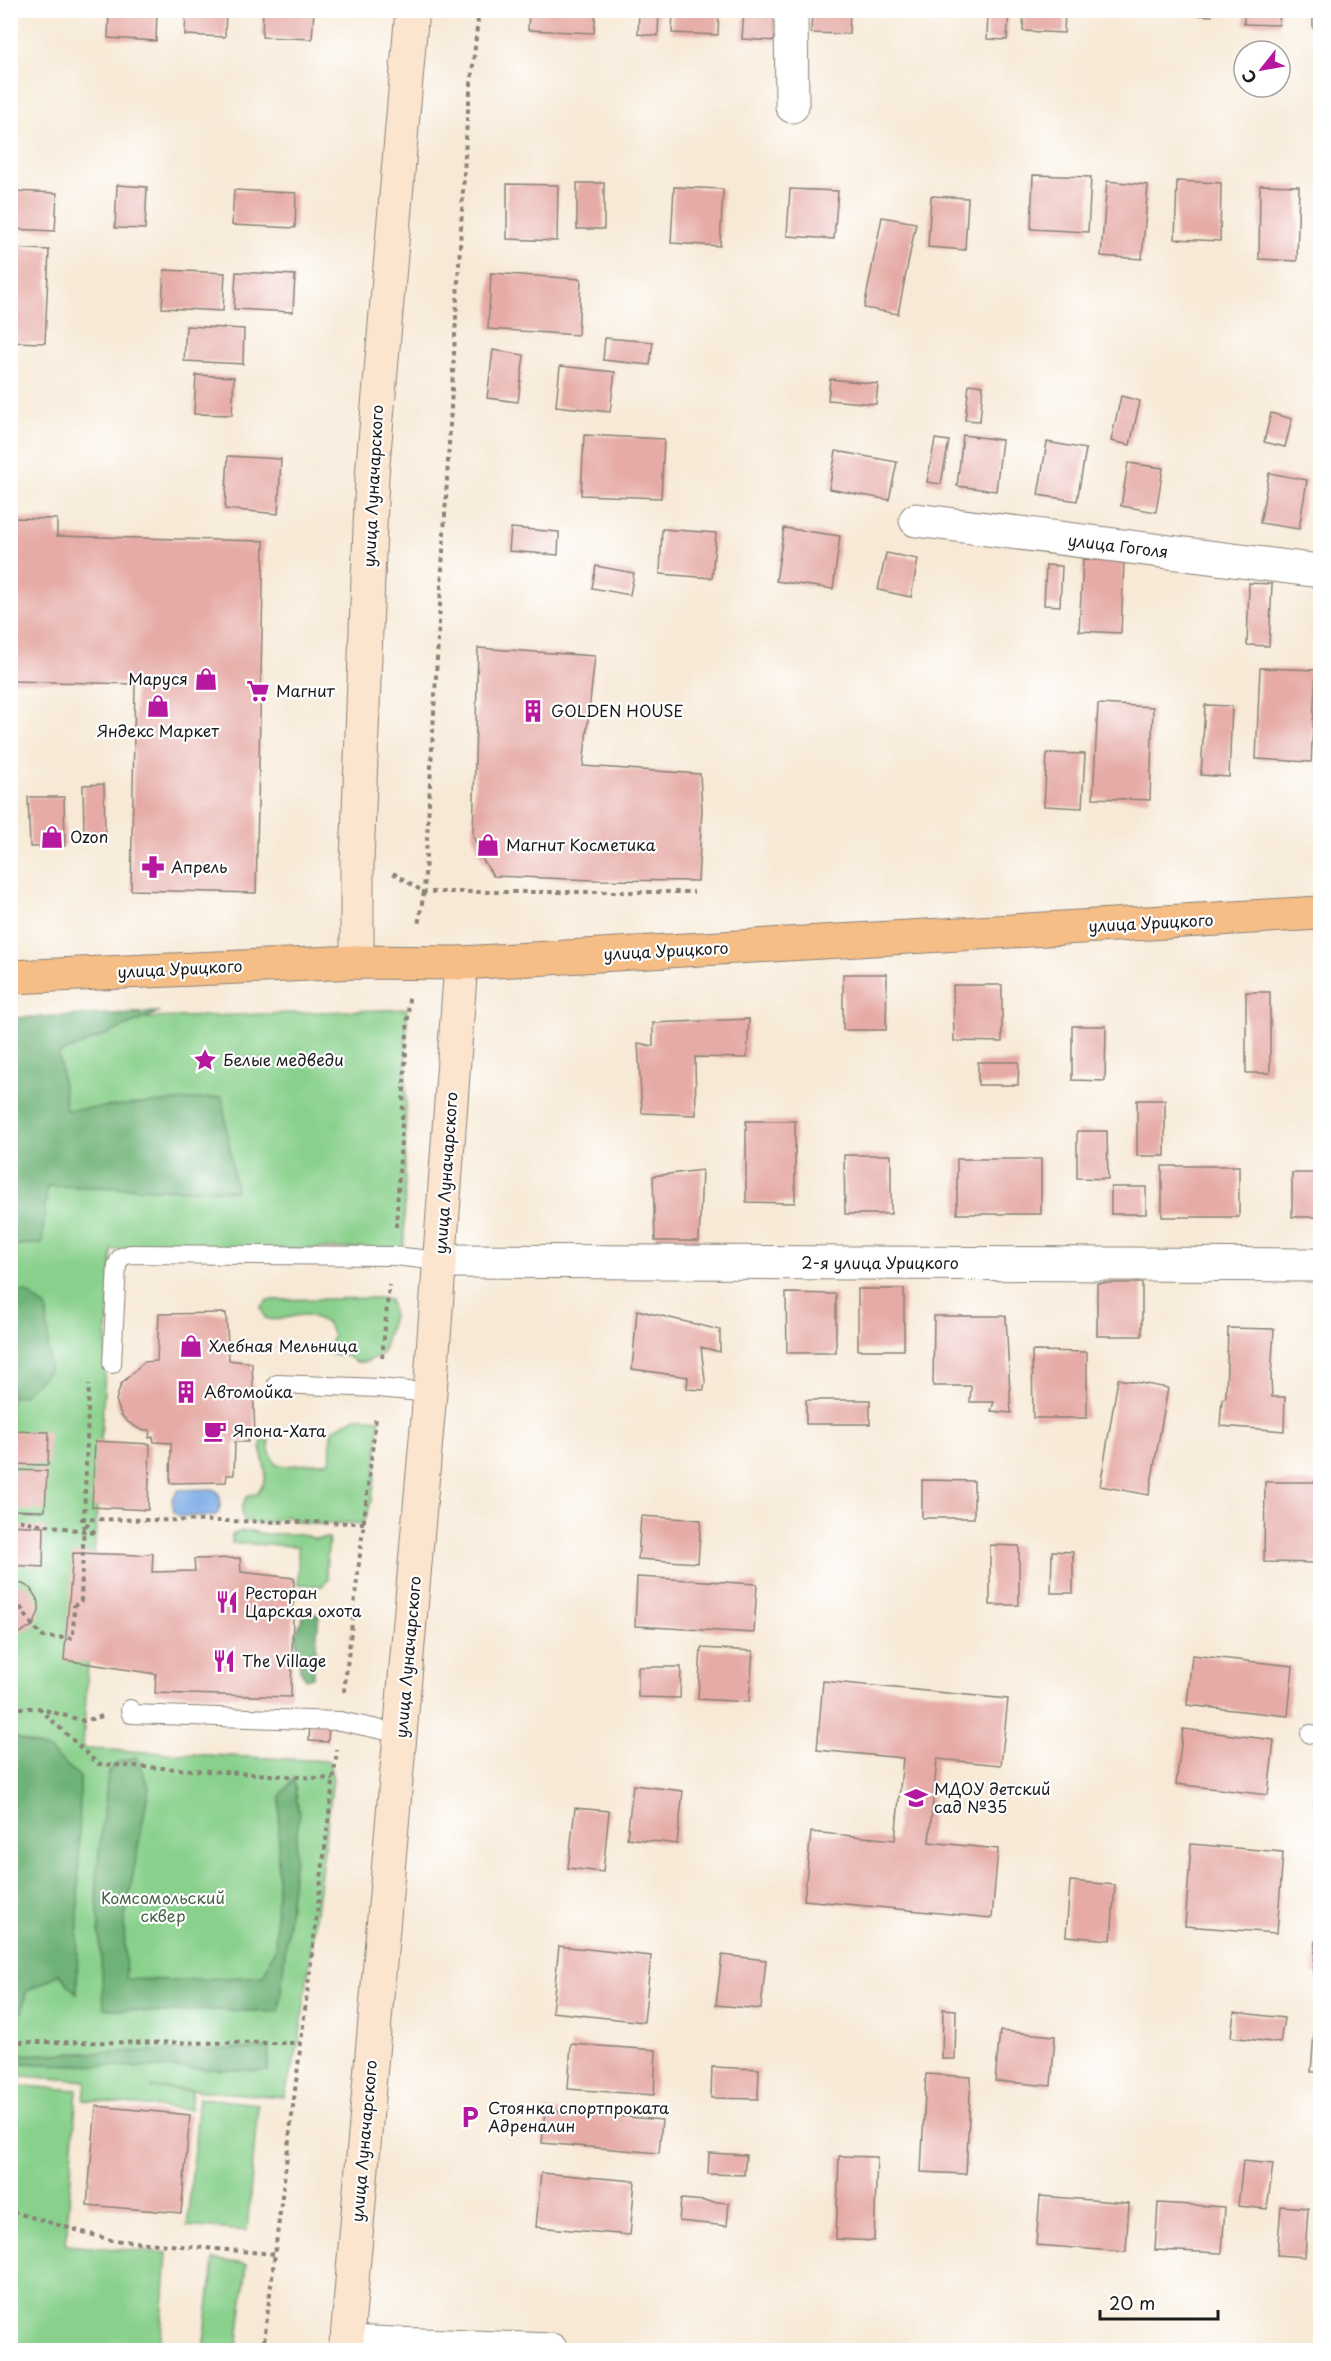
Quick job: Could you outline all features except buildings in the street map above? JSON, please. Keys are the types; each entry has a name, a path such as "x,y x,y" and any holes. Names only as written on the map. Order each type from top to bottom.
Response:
{"main road":[{"name":"улица Урицкого","path":"10,977 357,962 461,963 1320,913"}],"street":[{"name":"улица Луначарского","path":"357,962 357,861 372,476 412,10"},
{"path":"791,10 792,106"},
{"name":"улица Гоголя","path":"916,520 1320,571"},
{"name":"улица Луначарского","path":"346,2346 430,1393 461,963"},
{"name":"2-я улица Урицкого","path":"440,1261 1320,1265"},
{"path":"346,2346 551,2350"}],"lane":[{"path":"112,1364 117,1265 121,1257 130,1254 394,1256 440,1261"},
{"path":"277,1384 379,1388 430,1393"},
{"path":"130,1709 131,1714 340,1721 401,1734"}],"path":[{"path":"263,2350 364,1523 394,1256 411,963 424,892 466,132 479,10"},
{"path":"391,871 424,892 694,892"},
{"path":"10,1592 43,1637 73,1638 74,1606 81,1601 82,1519 90,1378"},
{"path":"10,1519 95,1533 82,1519"},
{"path":"82,1519 364,1523"},
{"path":"38,1708 98,1764 333,1779"},
{"path":"10,2042 300,2043"},
{"path":"13,2212 111,2240 275,2254"}],"green space":[{"name":"Комсомольский сквер","path":"407,1009 404,1248 112,1250 83,1747 329,1761 333,1779 299,2043 284,2097 151,2087 192,2091 190,2110 84,2100 86,2081 11,2075 10,1023"},
{"path":"160,1012 59,1054 66,1110 222,1097 236,1191 47,1186 42,1244 11,1245 11,1018"},
{"path":"11,1291 26,1292 47,1308 49,1371 22,1396 11,1397"},
{"path":"378,1298 390,1300 393,1316 382,1354 366,1362 356,1362 346,1356 327,1353 333,1336 328,1324 307,1315 279,1319 265,1318 261,1307 268,1300"},
{"path":"356,1417 380,1419 374,1488 362,1524 314,1524 296,1521 286,1516 255,1524 243,1518 244,1502 249,1495 257,1494 265,1478 262,1440 269,1440 269,1450 275,1464 285,1466 330,1462 332,1430"},
{"path":"242,1531 260,1534 302,1534 315,1539 329,1538 326,1569 328,1580 322,1586 298,1584 297,1546 232,1543 232,1535"},
{"path":"305,1612 319,1615 313,1677 306,1679 300,1670 296,1634"},
{"path":"11,1736 49,1750 80,1777 77,1994 59,1974 26,1992 22,2012 10,2010"},
{"path":"136,1757 149,1787 124,1924 126,1979 180,1980 263,1976 275,1948 280,1796 294,1779 299,1815 279,2012 213,2010 164,2013 104,2008 96,1879 108,1774 115,1763"},
{"path":"269,2048 268,2071 11,2063 11,2055"},
{"path":"10,2085 77,2090 66,2245 167,2253 160,2350 87,2350 11,2345"},
{"path":"199,2098 258,2104 247,2231 187,2226"},
{"path":"214,2260 247,2264 237,2350 203,2350"}],"water":[{"path":"213,1489 220,1500 218,1513 214,1516 179,1516 174,1512 172,1499 179,1490"}],"place":[{"name":"Маруся","path":"206,679"},
{"name":"Магнит","path":"258,691"},
{"name":"Яндекс Маркет","path":"158,706"},
{"name":"GOLDEN HOUSE","path":"533,711"},
{"name":"Ozon","path":"52,837"},
{"name":"Магнит Косметика","path":"488,845"},
{"name":"Апрель","path":"153,867"},
{"name":"Белые медведи","path":"205,1060"},
{"name":"Хлебная Мельница","path":"191,1346"},
{"name":"Автомойка","path":"186,1392"},
{"name":"Япона-Хата","path":"215,1431"},
{"name":"Ресторан Царская охота","path":"227,1602"},
{"name":"The Village","path":"224,1661"},
{"name":"МДОУ детский сад №35","path":"916,1798"},
{"name":"Стоянка спортпроката Адреналин","path":"470,2117"}]}
